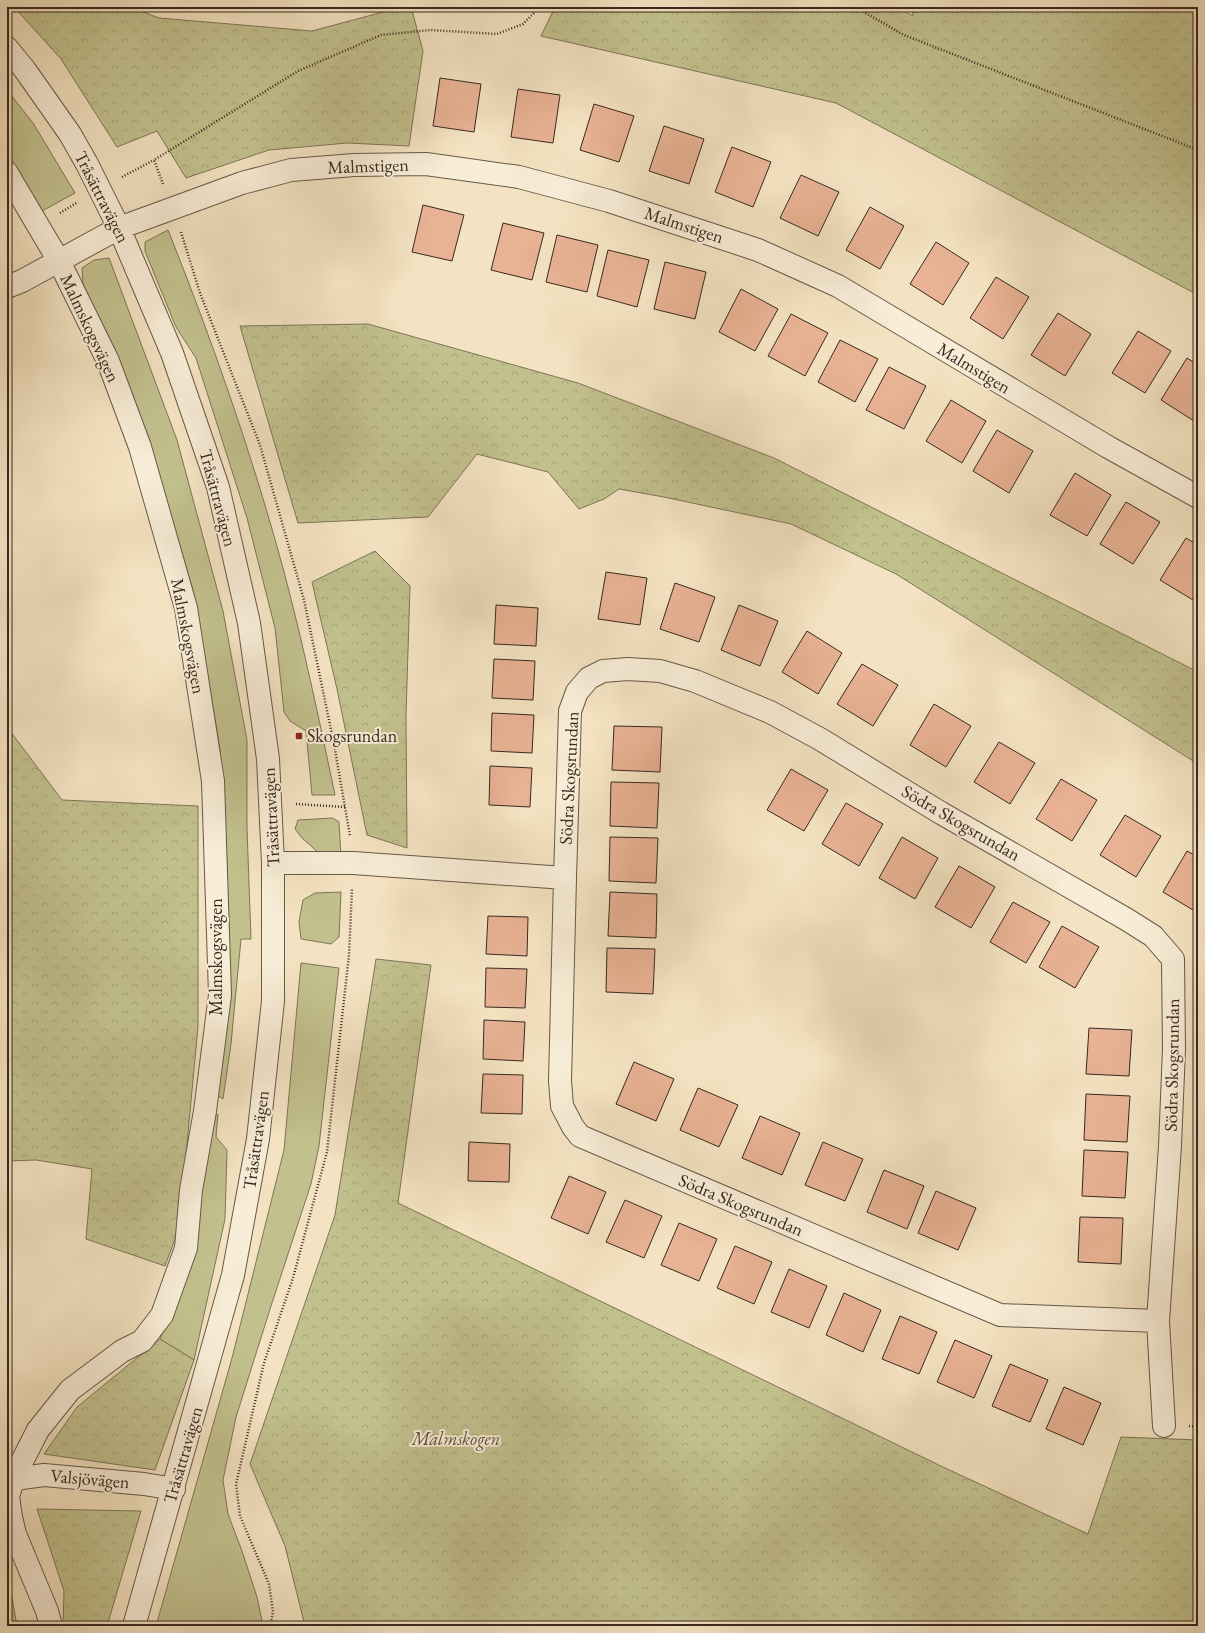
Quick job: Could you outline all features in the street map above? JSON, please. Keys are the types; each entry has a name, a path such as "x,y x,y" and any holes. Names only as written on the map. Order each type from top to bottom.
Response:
{"street":[{"name":"Tråsättravägen","path":"7,48 25,70 70,134 101,189 172,353 218,487 249,623 268,759 273,863 273,1001 258,1139 233,1275 174,1489 134,1626"},
{"name":"Malmstigen","path":"7,287 22,281 119,228 242,183 291,170 375,165 426,164 519,177 610,201 758,250 838,286 1108,447 1198,497"},
{"name":"Malmskogsvägen","path":"7,173 59,261 108,361 140,447 186,608 213,781 220,995 205,1111 191,1190 186,1248 162,1315 142,1340 122,1351 70,1390 38,1430 10,1479 8,1496 15,1534 47,1611 51,1626"},
{"name":"Södra Skogsrundan","path":"1158,1321 1000,1315 580,1136 573,1127 562,1106 560,1081 570,711 577,692 589,678 603,671 660,671 695,681 770,712 820,739 942,813 1126,919 1153,936 1173,959 1174,1049 1170,1146 1158,1321 1164,1426"},
{"path":"273,863 353,863 565,878"},
{"name":"Valsjövägen","path":"10,1479 44,1475 144,1484 174,1489"}],"path":[{"path":"270,1626 273,1612 269,1584 240,1516 236,1484 264,1363 293,1278 327,1152 349,955 353,863 346,807 304,600 260,445 200,293 173,208 154,160 298,71 381,34 431,30 497,34 523,24 540,7"},
{"path":"855,7 904,35 1198,150"},
{"path":"296,804 346,807"}],"green space":[{"path":"14,7 130,7 159,18 312,31 402,7 411,7 423,51 409,146 347,143 269,150 186,178 157,131 117,147 61,59"},
{"path":"555,7 897,7 913,16 912,7 1198,7 1198,295 836,103 541,36"},
{"path":"7,90 33,123 75,193 42,211 7,152"},
{"path":"168,230 200,313 245,440 271,525 297,624 335,795 312,795 306,731 290,721 284,712 275,628 247,518 196,358 176,327 145,251 145,242"},
{"path":"109,258 177,440 223,611 247,740 247,828 251,939 241,939 231,1044 223,1099 215,1094 227,904 220,749 194,594 173,522 154,459 123,374 83,284 82,268 94,260"},
{"path":"368,324 578,383 774,458 1198,672 1198,764 896,574 791,524 619,489 604,499 579,509 548,472 477,454 428,517 298,523 240,326"},
{"path":"375,551 410,586 406,715 407,848 367,835 337,689 312,582"},
{"path":"7,727 62,800 198,806 198,1027 179,1228 165,1266 86,1239 92,1169 36,1160 7,1161"},
{"path":"333,818 339,822 341,857 320,854 302,838 295,829 298,820"},
{"path":"341,892 339,937 331,944 301,939 299,922 303,900 315,893"},
{"name":"Malmskogen","path":"376,959 431,965 398,1203 943,1467 1088,1534 1121,1437 1198,1440 1198,1626 302,1626 304,1622 285,1546 250,1464 335,1215"},
{"path":"301,963 339,968 319,1146 311,1184 236,1417 223,1480 228,1514 257,1597 263,1626 156,1626 232,1358 284,1150"},
{"path":"218,1114 216,1137 227,1150 225,1219 194,1360 160,1339 180,1293 212,1117"},
{"path":"160,1339 194,1360 155,1470 44,1454 77,1407"},
{"path":"37,1509 141,1511 107,1626 63,1626 64,1591"},
{"path":"11,1592 17,1626 7,1626 7,1600"}],"building":[{"path":"440,78 481,84 474,132 433,126"},
{"path":"518,89 560,95 553,143 511,137"},
{"path":"594,104 634,116 619,162 580,150"},
{"path":"664,126 704,139 689,184 649,171"},
{"path":"732,147 771,162 753,207 715,192"},
{"path":"801,175 839,192 818,236 780,218"},
{"path":"423,205 464,215 452,261 412,252"},
{"path":"870,207 904,226 880,269 846,250"},
{"path":"503,223 544,233 532,280 491,270"},
{"path":"557,235 598,245 587,292 546,282"},
{"path":"936,242 969,263 943,305 910,284"},
{"path":"608,250 649,260 637,307 597,296"},
{"path":"665,262 706,272 695,319 654,309"},
{"path":"996,277 1029,297 1003,339 970,318"},
{"path":"741,289 778,309 755,351 719,332"},
{"path":"1058,313 1091,334 1065,376 1031,355"},
{"path":"791,314 828,333 805,376 768,356"},
{"path":"1138,331 1171,351 1145,393 1112,373"},
{"path":"840,340 878,359 855,402 818,382"},
{"path":"1187,358 1198,365 1198,414 1194,421 1161,400"},
{"path":"889,367 926,386 904,429 866,410"},
{"path":"951,400 986,421 962,463 926,441"},
{"path":"997,430 1033,451 1009,493 973,471"},
{"path":"1075,473 1111,495 1087,536 1050,515"},
{"path":"1126,502 1160,522 1133,564 1100,544"},
{"path":"1186,538 1198,545 1198,593 1193,600 1160,580"},
{"path":"606,572 647,578 640,625 598,619"},
{"path":"675,583 715,597 699,642 660,629"},
{"path":"496,605 538,608 536,646 494,644"},
{"path":"739,605 778,621 760,666 721,650"},
{"path":"807,631 842,653 818,694 782,672"},
{"path":"494,659 535,661 533,700 492,698"},
{"path":"862,664 898,685 873,726 837,704"},
{"path":"934,704 971,726 946,767 910,745"},
{"path":"492,713 534,715 532,753 491,751"},
{"path":"614,726 662,727 660,772 612,770"},
{"path":"999,742 1035,763 1010,804 974,782"},
{"path":"490,766 532,768 530,807 489,805"},
{"path":"791,769 828,790 804,831 767,810"},
{"path":"1061,779 1097,800 1072,841 1036,819"},
{"path":"611,782 659,783 657,828 610,826"},
{"path":"846,803 883,824 859,866 822,844"},
{"path":"1125,815 1161,836 1136,877 1100,855"},
{"path":"610,837 658,838 656,883 609,881"},
{"path":"902,837 938,858 915,899 879,878"},
{"path":"1187,851 1198,857 1198,913 1163,892"},
{"path":"959,866 995,887 971,928 935,907"},
{"path":"610,892 657,894 656,938 608,936"},
{"path":"1013,902 1050,922 1026,963 990,942"},
{"path":"488,916 528,917 527,956 486,954"},
{"path":"1062,926 1099,947 1075,988 1039,967"},
{"path":"607,948 655,949 653,994 606,992"},
{"path":"486,968 527,969 525,1008 485,1007"},
{"path":"484,1020 525,1022 523,1061 483,1059"},
{"path":"1089,1028 1132,1030 1129,1076 1086,1074"},
{"path":"634,1062 674,1079 656,1121 616,1104"},
{"path":"483,1074 523,1075 522,1114 481,1113"},
{"path":"698,1088 738,1105 719,1147 680,1130"},
{"path":"1086,1094 1130,1096 1127,1142 1084,1140"},
{"path":"760,1116 800,1133 782,1175 742,1158"},
{"path":"469,1142 510,1144 509,1182 468,1181"},
{"path":"823,1142 863,1159 845,1201 805,1185"},
{"path":"1084,1150 1128,1152 1125,1198 1082,1196"},
{"path":"884,1170 924,1186 907,1229 867,1212"},
{"path":"569,1176 606,1192 588,1234 551,1218"},
{"path":"936,1191 976,1208 958,1250 918,1233"},
{"path":"625,1200 662,1216 644,1258 606,1242"},
{"path":"1080,1217 1123,1218 1121,1264 1078,1262"},
{"path":"679,1223 717,1239 699,1281 661,1265"},
{"path":"735,1246 772,1262 754,1304 717,1288"},
{"path":"789,1269 827,1286 809,1328 771,1312"},
{"path":"844,1293 881,1310 863,1352 826,1335"},
{"path":"900,1316 937,1332 919,1374 882,1359"},
{"path":"955,1340 992,1356 974,1398 937,1382"},
{"path":"1010,1364 1048,1380 1030,1422 992,1406"},
{"path":"1064,1387 1101,1403 1083,1445 1046,1429"}],"place":[{"name":"Skogsrundan","path":"299,736"}]}
